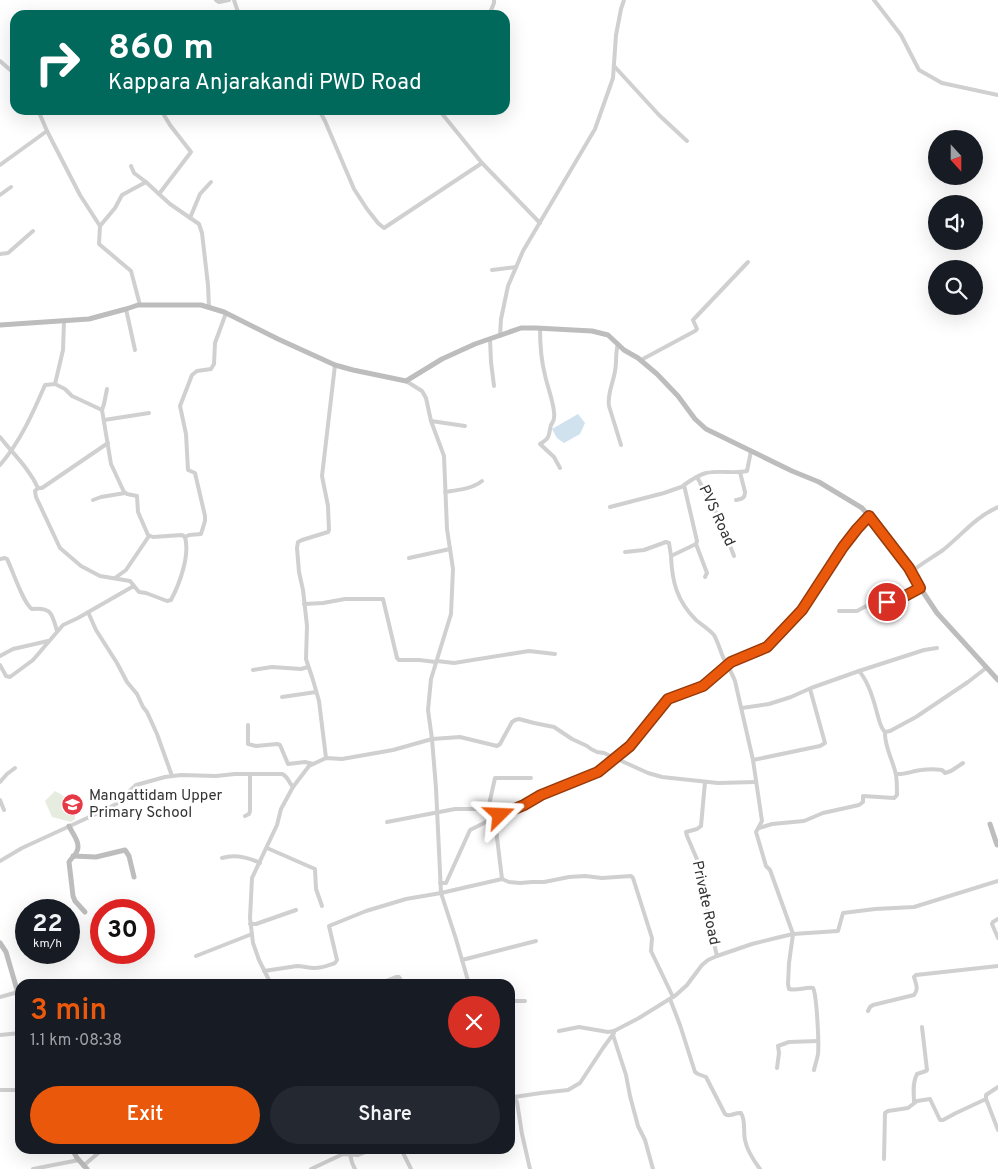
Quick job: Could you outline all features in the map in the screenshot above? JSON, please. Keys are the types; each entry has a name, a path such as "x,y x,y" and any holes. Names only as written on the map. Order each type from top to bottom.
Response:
{"main road":[{"path":"0,326 89,318 140,305 209,306 226,312 335,365 406,381 442,359 475,344 521,328 592,331 608,335 624,350 641,360 657,374 678,396 695,419 706,429 792,471 819,482 862,508 877,525 911,572 937,613 998,680"},
{"path":"990,824 998,846"},
{"path":"69,826 76,837 78,849 69,862 73,896 85,912"},
{"path":"73,856 96,856 125,850 129,856 134,878"},
{"path":"0,943 6,952 15,982"},
{"path":"75,1154 85,1167"}],"street":[{"path":"216,0 219,2 229,0"},
{"path":"500,336 508,286 516,267 595,129 613,78 616,35 624,0"},
{"path":"874,0 900,35 920,70 942,83 998,94"},
{"path":"0,61 10,70"},
{"path":"614,66 686,141"},
{"path":"40,115 80,195 100,226 99,244 131,271 140,305"},
{"path":"159,194 191,152 164,115"},
{"path":"322,115 354,189 378,224 384,228 482,163"},
{"path":"443,115 482,163 540,223"},
{"path":"0,165 47,131"},
{"path":"130,166 134,172 170,204 198,224 202,233 209,306"},
{"path":"100,226 115,208 122,195 146,182"},
{"path":"190,218 200,194 211,182"},
{"path":"0,195 10,187"},
{"path":"0,254 8,253 33,231"},
{"path":"641,360 695,331 697,329 693,320 748,262"},
{"path":"492,270 516,267"},
{"path":"126,309 135,350"},
{"path":"92,500 125,493 137,496 138,512 149,536 153,538 182,535 184,537 201,534 205,521 195,472 188,470 186,434 180,406 192,375 197,371 211,369 214,364 216,343 226,312"},
{"path":"55,384 63,350 64,321"},
{"path":"540,328 544,374 551,396 554,419 551,425 550,436 540,444 554,457 560,468"},
{"path":"490,339 494,386"},
{"path":"618,344 616,350 616,370 609,393 608,406 621,445"},
{"path":"326,758 319,701 306,660 307,626 297,548 298,542 328,532 329,530 328,506 322,476 335,365"},
{"path":"406,381 422,391 426,398 431,421 444,456 447,529 453,570 451,614 431,679 428,710 432,739 441,893 468,979"},
{"path":"0,465 11,451 32,415 45,385 55,384 72,396 102,410"},
{"path":"107,389 102,410 111,464 125,493"},
{"path":"104,420 149,413"},
{"path":"431,421 465,426"},
{"path":"0,437 18,458 38,488"},
{"path":"108,443 35,491 60,548 81,566 100,576 130,581 139,592 167,601 172,600 186,557 184,537"},
{"path":"697,477 716,472 748,471 751,451"},
{"name":"PVS Road","path":"736,500 745,496 740,472"},
{"name":"PVS Road","path":"610,507 664,493 684,486 697,477 720,520 734,556"},
{"path":"446,492 469,487 482,481"},
{"path":"684,486 697,541 696,544 707,573 705,577"},
{"path":"911,572 944,549 972,523 998,507"},
{"path":"440,883 446,883 470,830 541,795 598,772 630,746 668,699 703,686 731,662 767,647 802,610 843,547 869,516"},
{"path":"115,578 126,570 149,536"},
{"path":"625,552 644,550 666,542 669,543 679,600 690,615 714,635 736,681 754,760 762,821 756,832 766,866 770,870 793,934 789,989 813,988 815,991 818,1053 814,1070"},
{"path":"671,556 696,544"},
{"path":"409,558 450,549"},
{"path":"0,559 4,558 7,560 28,606 32,609 42,608 47,611 54,621 57,631"},
{"path":"0,665 6,676 10,677 33,660 63,625 134,587"},
{"path":"839,611 856,612 870,604 883,603 900,598 920,588"},
{"path":"304,604 345,599 383,599 395,655 399,660 454,663 529,651 555,654"},
{"path":"88,612 96,630 147,712 172,776"},
{"path":"0,656 13,649 49,641"},
{"path":"742,708 769,704 859,671 924,650 937,648"},
{"path":"253,670 272,667 301,669 308,667"},
{"path":"885,732 916,717 986,668"},
{"path":"759,828 772,824 804,821 859,805 863,802 863,796 894,798 897,795 896,774 885,732 882,729 866,682 859,671"},
{"path":"754,760 820,746 824,743 810,689"},
{"path":"282,697 316,692"},
{"path":"268,979 253,943 250,924 252,878 277,825 281,809 293,787 308,766 326,758 342,759 392,750 432,739 460,737 497,746 512,722 519,719 534,724 554,727 591,749 662,777 705,782 756,782"},
{"path":"248,725 248,744 256,746 277,744 280,745 288,764 305,762 313,764"},
{"path":"896,774 934,769 942,770 944,773 963,763"},
{"path":"0,782 16,768"},
{"path":"0,862 22,848 116,804 136,785 180,774 216,776 250,774 285,775 293,787"},
{"path":"245,816 250,810 250,774"},
{"path":"502,879 495,821 488,809 495,778 531,778"},
{"name":"Private Road","path":"705,782 701,826 686,832 686,836 703,876 709,924 717,956"},
{"path":"0,800 4,810"},
{"path":"387,822 455,808 488,809"},
{"path":"267,848 315,869 316,890 322,906"},
{"path":"222,858 227,856 248,858 260,863"},
{"path":"264,971 297,966 321,968 335,963 337,960 329,926 406,899 502,879 520,883 544,882 569,877 602,878 631,876 652,938 651,951 672,998 695,1072 706,1077 727,1116 737,1112 741,1113 748,1149 760,1169"},
{"path":"515,1096 568,1090 580,1084 614,1033 672,998 686,985 702,965 717,956 752,944 793,934 838,931 843,913 914,907 998,882"},
{"path":"250,924 256,924 296,910"},
{"path":"998,920 992,924 998,938"},
{"path":"196,956 252,934"},
{"path":"462,960 536,941"},
{"path":"868,1011 873,1005 914,995 917,991 914,976 916,975 998,966"},
{"path":"0,997 15,993"},
{"path":"515,1000 525,1001"},
{"path":"559,1031 579,1027 614,1033"},
{"path":"914,1103 915,1076 927,1070 922,1027"},
{"path":"614,1033 638,1126 653,1169"},
{"path":"0,1035 15,1034"},
{"path":"777,1068 778,1046 789,1042 818,1040"},
{"path":"998,1087 986,1095 998,1130"},
{"path":"0,1090 15,1090"},
{"path":"884,1159 886,1114 888,1111 908,1108 917,1101 930,1099 940,1120 943,1120 986,1099"},
{"path":"515,1100 530,1169"},
{"path":"85,1167 98,1154"},
{"path":"311,1169 343,1154 361,1154"},
{"path":"351,1154 350,1159 355,1169"},
{"path":"404,1154 411,1169"},
{"path":"33,1169 79,1160"}],"shaded area":[{"path":"55,791 67,800 75,813 75,819 71,822 52,817 45,801"}],"water":[{"path":"578,414 585,423 580,434 564,443 557,438 552,429"}],"place":[{"name":"Mangattidam Upper Primary School","path":"73,805"}],"route":[{"path":"500,815 524,805 541,795 598,772 630,746 668,699 703,686 731,662 767,647 802,610 843,547 869,516 909,568 920,588 905,596 887,602"}]}
